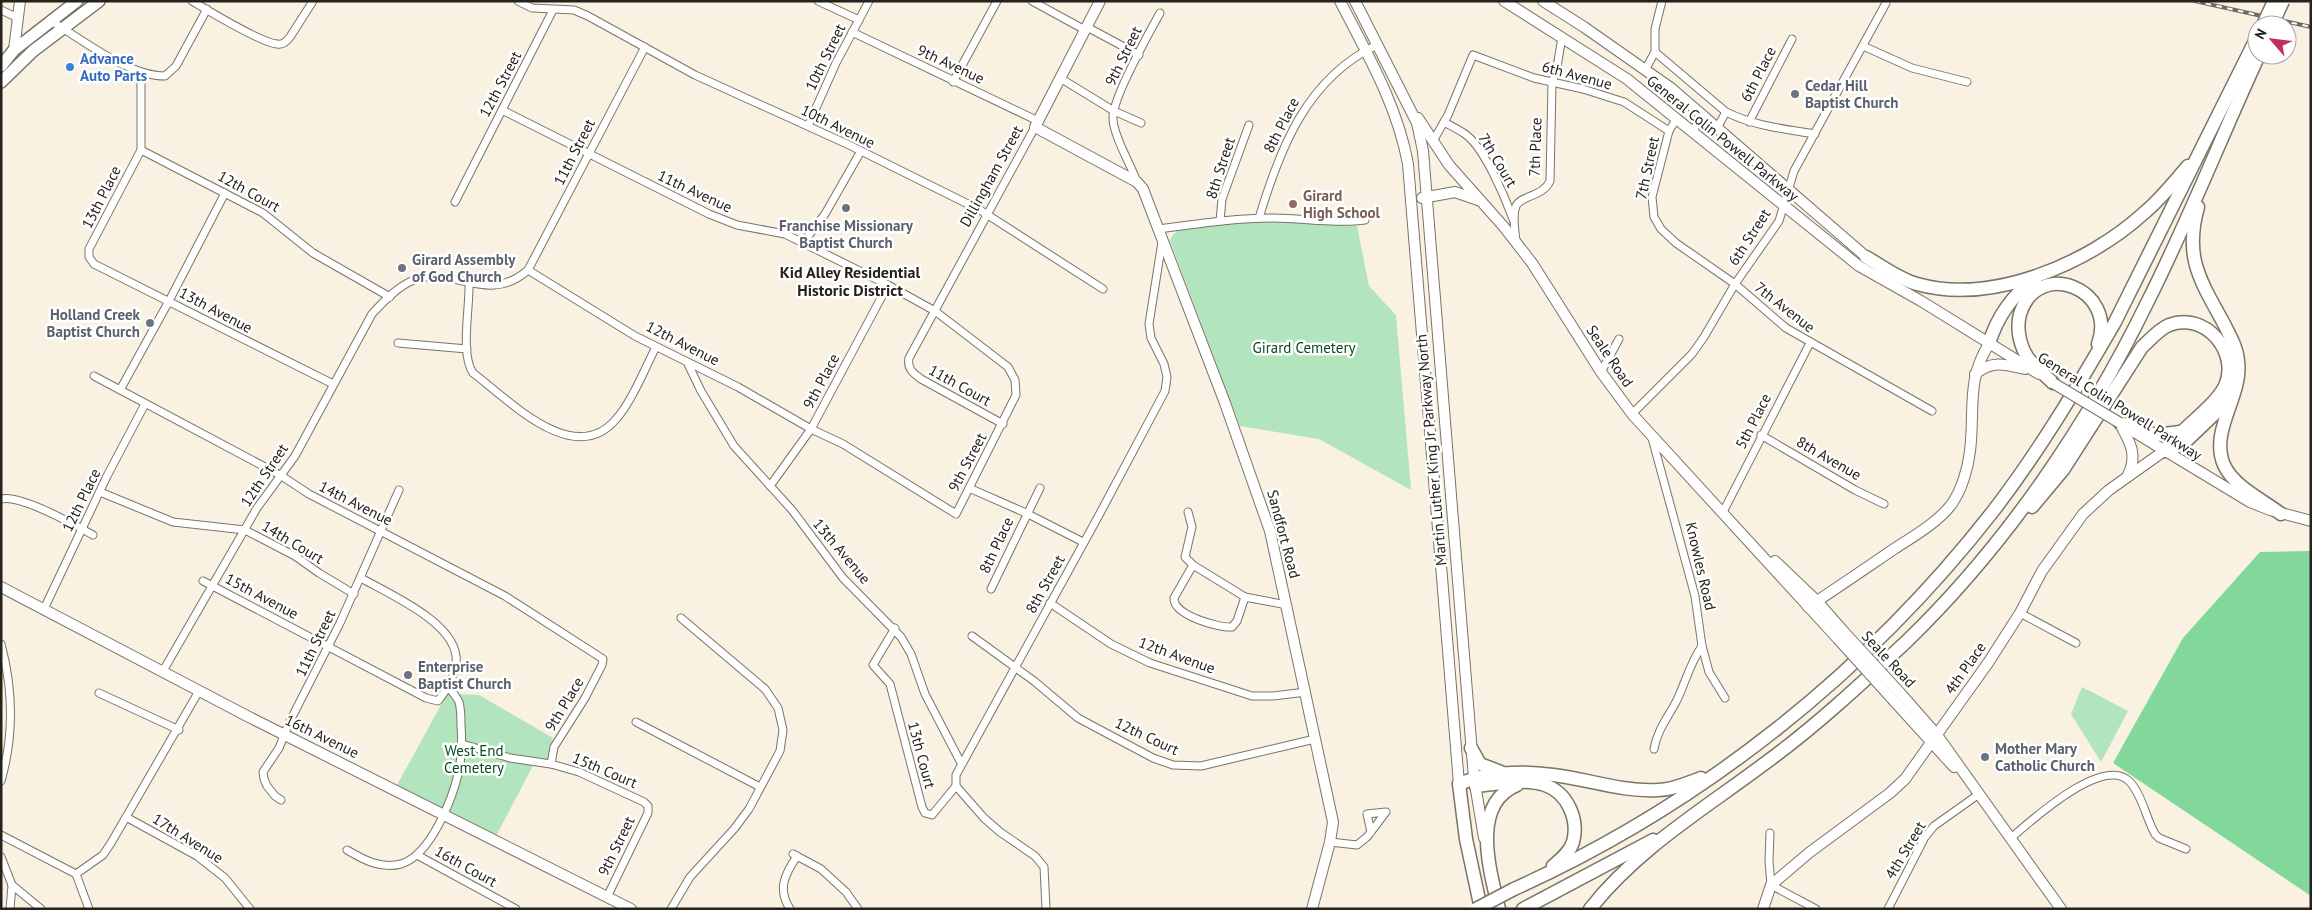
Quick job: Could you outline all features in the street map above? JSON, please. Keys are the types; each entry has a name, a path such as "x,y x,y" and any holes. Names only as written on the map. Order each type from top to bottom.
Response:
{"highway":[{"path":"2268,15 2274,1"},
{"path":"2277,15 2283,1"},
{"path":"1476,909 1539,878 1650,817 1720,770 1816,696 1920,596 1976,532 2009,490 2059,417 2115,322 2204,146 2250,65"},
{"path":"1986,553 2055,463 2104,385 2147,304 2206,175 2251,65"},
{"path":"1989,344 1993,331 2013,298 2025,286 2092,250 2144,214 2169,189 2204,146"},
{"path":"2206,175 2194,222 2192,257 2199,277 2232,340 2238,360 2239,382 2222,433 2220,446 2224,465 2237,482 2281,514"},
{"path":"1866,257 1915,283 1949,290 1984,288 2024,280 2052,270"},
{"path":"1989,344 2033,293 2046,286 2060,283 2075,286 2087,294 2101,317 2102,334 2090,366"},
{"path":"2024,302 2018,322 2021,344 2029,359 2053,383"},
{"path":"1590,909 1609,886 1677,827 1765,764 1832,711 1910,638 1986,553 2035,504 2063,470 2142,347 2158,332 2171,325 2185,322 2200,325 2212,332 2224,350 2228,372 2225,386 2217,398 2180,432 2164,451"},
{"path":"2164,451 2183,444 2199,430 2224,405 2239,382"},
{"path":"2120,423 2156,435 2180,432"},
{"path":"1471,748 1477,761 1483,766 1508,774"},
{"path":"1459,784 1508,774 1552,775 1623,790 1659,790 1680,786 1720,770"},
{"path":"1474,782 1524,782 1546,785 1558,792 1571,810 1575,825 1572,843 1563,858 1539,878"},
{"path":"1488,861 1488,816 1491,809 1503,792 1524,782"},
{"name":"Martin Luther King Jr Parkway North","path":"1459,784 1465,832 1481,909"},
{"path":"1523,909 1677,827"},
{"name":"Martin Luther King Jr Parkway North","path":"1488,861 1499,909"}],"main road":[{"path":"3,74 14,50 77,1"},
{"path":"3,74 99,1"}],"street":[{"path":"14,50 20,1"},
{"path":"192,1 261,39 279,44 286,42 290,37 313,1"},
{"path":"518,1 532,8 553,10"},
{"path":"818,1 859,20"},
{"name":"10th Street","path":"808,126 836,62 869,1"},
{"path":"953,82 997,1"},
{"path":"1032,1 1139,55"},
{"name":"Dillingham Street","path":"908,365 909,358 1037,124 1100,1"},
{"name":"Martin Luther King Jr Parkway North","path":"1340,1 1383,82 1398,122 1408,164 1459,784"},
{"name":"Martin Luther King Jr Parkway North","path":"1354,1 1407,100 1417,123 1426,170 1474,782 1488,861"},
{"name":"General Colin Powell Parkway","path":"1504,1 1627,80 1677,118 1784,207 1859,266 1921,301 2238,496 2281,514 2311,521"},
{"name":"General Colin Powell Parkway","path":"1543,1 1646,70 1702,115 1866,257 1921,301"},
{"path":"1646,70 1655,52 1655,29 1662,1"},
{"name":"6th Street","path":"1632,414 1692,354 1735,284 1779,221 1787,189 1794,171 1886,3"},
{"name":"10th Avenue","path":"553,10 560,8 574,10 695,75 808,126 986,215 1104,289"},
{"path":"1,10 18,18"},
{"path":"51,21 141,72 165,76 172,72 207,10"},
{"name":"12th Street","path":"455,202 553,10"},
{"name":"9th Street","path":"1114,111 1160,13"},
{"name":"9th Avenue","path":"852,32 1037,124 1138,182"},
{"name":"7th Place","path":"1516,242 1516,205 1538,194 1547,187 1550,181 1552,83 1559,60 1562,37"},
{"name":"6th Place","path":"1749,122 1792,40"},
{"name":"8th Place","path":"1259,218 1276,167 1303,109 1331,76 1365,50 1377,45"},
{"path":"1863,46 1912,68 1967,82"},
{"name":"11th Street","path":"528,270 645,47"},
{"path":"1655,52 1726,112 1749,122 1815,134"},
{"name":"6th Avenue","path":"1444,122 1473,55 1552,83 1624,102 1669,131"},
{"path":"141,72 141,150"},
{"path":"695,75 695,83"},
{"path":"1060,78 1114,111 1142,123"},
{"name":"Seale Road","path":"1407,100 1449,165 1516,242 1547,286 1601,372 1632,414 1652,438 1813,604 1898,697 1979,794 2012,837 2061,909"},
{"name":"11th Avenue","path":"502,110 588,155 722,220 785,234 888,284 935,311"},
{"path":"1114,111 1115,127 1138,182"},
{"path":"1717,128 1726,112"},
{"path":"1693,131 1702,115"},
{"name":"7th Street","path":"1657,224 1652,211 1652,197 1669,131 1677,118"},
{"path":"1433,142 1444,122"},
{"name":"7th Court","path":"1444,122 1466,134 1482,156 1504,194 1515,224"},
{"name":"8th Street","path":"1220,220 1222,199 1249,125"},
{"name":"12th Court","path":"141,150 224,192 275,221 313,253 390,297"},
{"name":"13th Place","path":"88,257 89,250 141,150"},
{"path":"804,243 825,214 861,152"},
{"name":"Sandfort Road","path":"1138,182 1143,189 1159,229 1262,504 1275,547 1333,822 1330,842 1312,909"},
{"path":"120,390 169,300 224,192"},
{"name":"Seale Road","path":"1412,199 1455,192 1475,198 1486,207"},
{"path":"1159,229 1220,220 1259,218 1340,222 1365,220"},
{"name":"7th Avenue","path":"1657,224 1676,243 1735,284 1786,328 1932,411"},
{"name":"8th Street","path":"956,786 957,770 961,762 1165,391 1167,377 1164,364 1152,338 1149,324 1163,240"},
{"name":"13th Avenue","path":"88,257 94,264 333,384"},
{"path":"390,297 413,280 427,277 490,286 504,284 516,279 528,270"},
{"name":"12th Avenue","path":"528,270 656,347 738,387 811,429 843,444 956,514"},
{"path":"469,283 467,349 469,368 473,373 553,432 580,438 594,434 617,419 656,347"},
{"name":"9th Place","path":"770,486 811,429 888,284"},
{"name":"12th Street","path":"163,671 211,585 267,492 295,456 368,320 390,297"},
{"path":"935,311 1008,367 1015,380 1016,395 1003,424"},
{"path":"1601,372 1619,339"},
{"path":"398,343 467,349"},
{"name":"5th Place","path":"1723,512 1760,435 1810,343"},
{"path":"1813,604 1915,536 1943,514 1952,504 1962,485 1970,451 1975,375 1980,358 1989,344"},
{"path":"1975,375 1986,366 1995,363 2033,371"},
{"name":"13th Avenue","path":"688,364 726,435 792,510 843,578 895,628 911,654 925,694 961,762"},
{"name":"11th Court","path":"908,365 911,371 921,379 1003,424"},
{"name":"14th Avenue","path":"94,376 280,476 309,494 518,603 603,659"},
{"name":"12th Place","path":"44,609 82,528 145,404"},
{"path":"2120,423 2134,454 2128,476"},
{"name":"9th Street","path":"956,514 1003,424"},
{"name":"8th Avenue","path":"1760,435 1855,490 1884,504"},
{"name":"Knowles Road","path":"1652,438 1695,596 1702,646 1712,678 1725,698"},
{"name":"4th Place","path":"1771,885 1810,852 1901,784 1988,664 2020,613 2042,571 2079,520 2109,490 2164,451"},
{"path":"969,488 1026,513 1083,542"},
{"name":"8th Place","path":"991,589 1026,513 1040,488"},
{"name":"11th Street","path":"281,800 267,786 263,772 279,748 329,646 354,594 399,490"},
{"name":"14th Court","path":"100,492 173,522 244,530 296,556 319,573 354,594"},
{"path":"1,499 8,497 22,500 93,535"},
{"path":"1188,512 1192,527 1185,557 1193,565 1245,597 1287,605"},
{"path":"1193,565 1174,598 1178,609 1224,628 1232,627 1237,621 1245,597"},
{"path":"361,578 435,622 449,639 457,657 447,687 459,703 462,744 454,789 429,841 417,855"},
{"path":"203,581 211,585"},
{"name":"15th Avenue","path":"211,585 433,702 438,701 447,687"},
{"name":"16th Avenue","path":"1,587 285,735 631,909"},
{"path":"1831,617 1829,605 1837,587"},
{"name":"12th Avenue","path":"1050,603 1111,644 1150,663 1252,696 1273,696 1306,692"},
{"name":"Seale Road","path":"1813,604 1831,617 1841,635"},
{"path":"2020,613 2076,643"},
{"path":"671,909 690,877 734,829 780,751 783,730 778,708 765,689 681,618"},
{"name":"13th Court","path":"895,628 873,665 890,684 922,808 925,813 932,815 937,811 956,786"},
{"name":"12th Court","path":"972,636 1078,718 1153,758 1173,765 1201,766 1315,739"},
{"path":"1,644 11,696 10,732 1,781"},
{"path":"1654,749 1660,730 1678,699 1693,659 1702,646"},
{"name":"9th Place","path":"551,764 554,748 585,698 603,659"},
{"path":"76,874 103,855 178,730 199,691"},
{"path":"99,693 178,730"},
{"path":"636,722 760,787"},
{"name":"15th Court","path":"462,744 525,761 551,764 579,772 644,802 648,806"},
{"path":"2012,837 2070,791 2104,777 2118,775 2125,778 2134,788 2154,834 2186,849"},
{"path":"956,786 984,818 1000,832 1036,856 1044,867 1046,909"},
{"name":"4th Street","path":"1888,909 1925,837 1934,826 1979,794"},
{"name":"9th Street","path":"607,897 648,813 648,806"},
{"name":"17th Avenue","path":"126,817 196,856 224,878 250,909"},
{"path":"1330,842 1357,845 1371,832"},
{"path":"1763,909 1771,885 1769,861 1770,833"},
{"path":"1,835 76,874 90,909"},
{"name":"16th Court","path":"347,850 373,864 388,866 402,863 417,855 516,909"},
{"path":"790,909 784,898 783,885 795,855 822,868 846,892 858,909"},
{"path":"1,857 12,885 10,909"},
{"path":"12,885 41,909"},
{"path":"1771,885 1816,909"}],"green space":[{"name":"Girard Cemetery","path":"1275,222 1357,226 1369,286 1396,315 1411,490 1319,439 1240,426 1170,241 1176,232 1191,227 1227,223"},
{"path":"2311,551 2311,896 2113,763 2183,638 2260,552"},
{"path":"2082,687 2128,711 2101,762 2071,714"},
{"name":"West End Cemetery","path":"447,694 479,695 553,738 548,761 536,760 495,838 396,787"}],"railway":[{"path":"2195,1 2311,27"}],"place":[{"name":"Advance Auto Parts","path":"70,67"},
{"name":"Cedar Hill Baptist Church","path":"1795,94"},
{"name":"Girard High School","path":"1293,204"},
{"name":"Franchise Missionary Baptist Church","path":"846,208"},
{"name":"Girard Assembly of God Church","path":"402,268"},
{"name":"Holland Creek Baptist Church","path":"150,323"},
{"name":"Enterprise Baptist Church","path":"408,675"},
{"name":"Mother Mary Catholic Church","path":"1985,757"}],"district":[{"name":"Kid Alley Residential Historic District","path":"850,281"}]}
